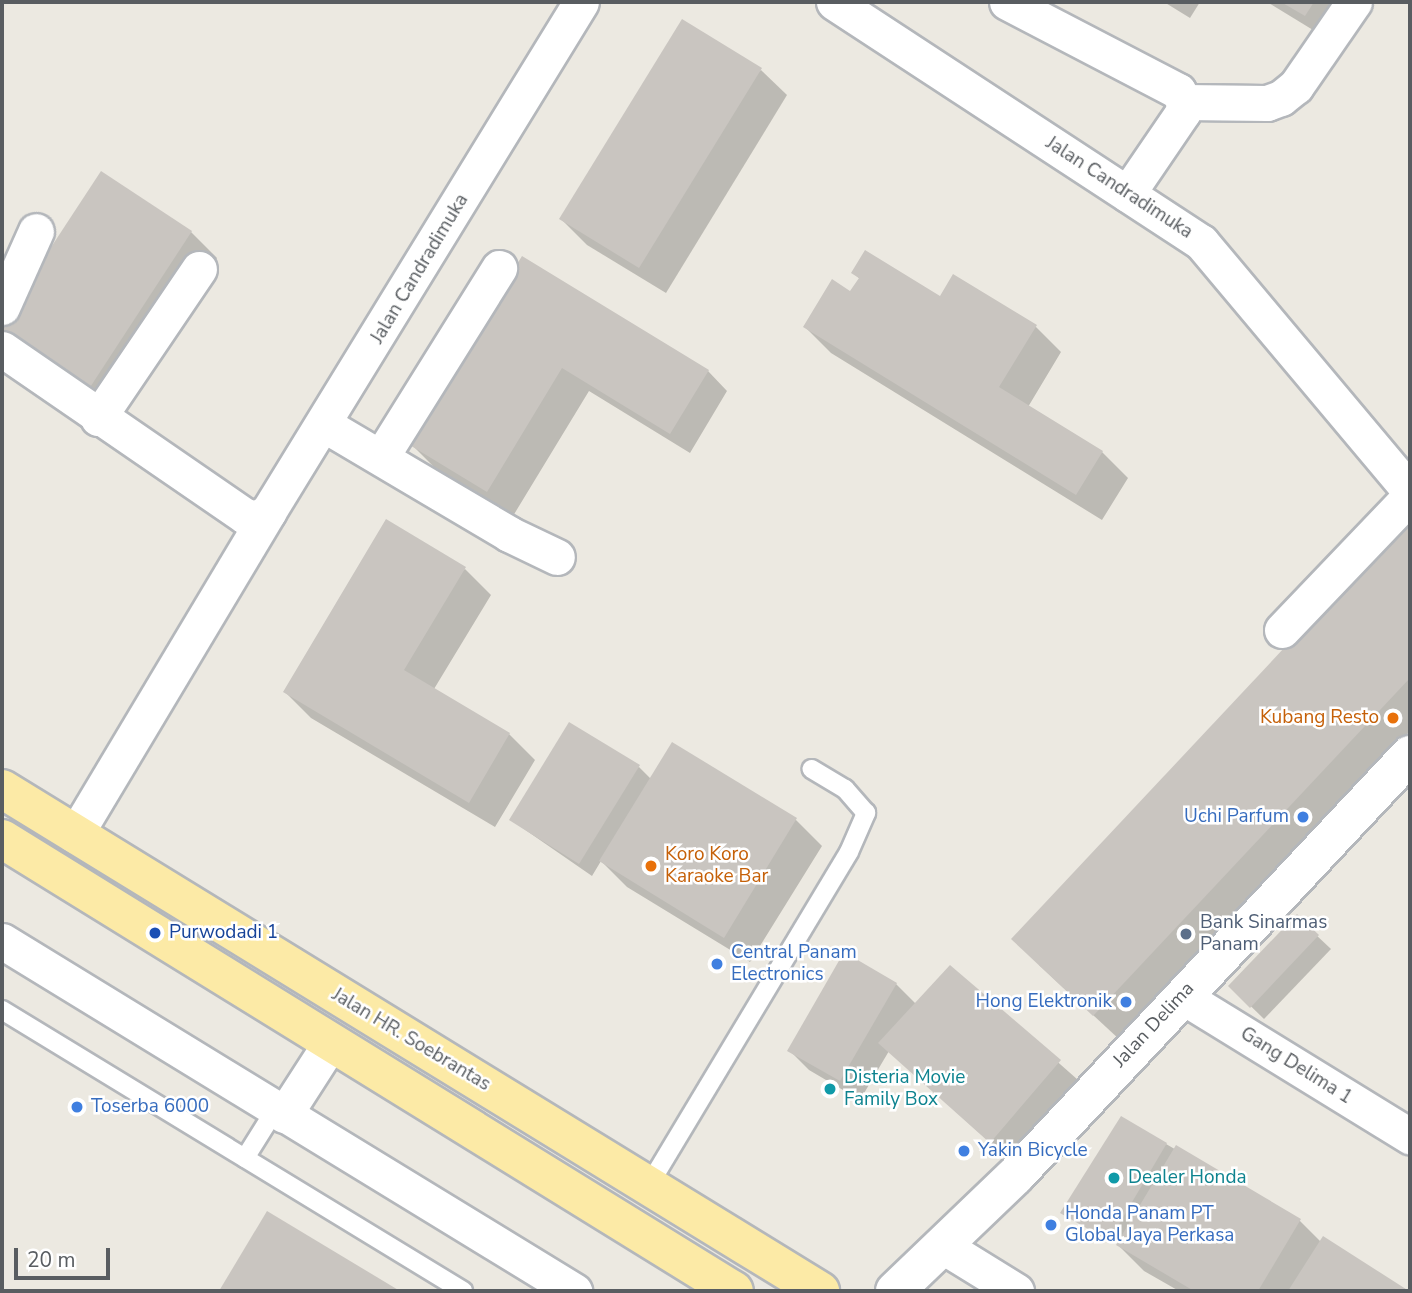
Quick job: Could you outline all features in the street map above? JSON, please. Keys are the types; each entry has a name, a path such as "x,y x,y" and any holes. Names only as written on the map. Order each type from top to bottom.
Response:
{"main road":[{"name":"Jalan Delima","path":"895,1291 1016,1175 1410,755"},
{"name":"Jalan HR. Soebrantas","path":"2,789 820,1291"},
{"path":"2,839 734,1291"}],"street":[{"name":"Jalan Candradimuka","path":"75,835 256,514 325,425 581,2"},
{"name":"Jalan Candradimuka","path":"834,2 1201,243 1410,493"},
{"path":"1007,2 1178,91 1184,102 1183,112 1127,194"},
{"path":"1184,102 1267,103 1281,98 1296,86 1354,2"},
{"path":"2,307 36,231"},
{"path":"380,457 499,268"},
{"path":"98,418 199,269"},
{"path":"2,349 98,418 256,514"},
{"path":"325,425 556,557"},
{"path":"1282,630 1410,493"},
{"path":"2,941 570,1290"},
{"name":"Gang Delima 1","path":"1182,996 1410,1136"},
{"path":"279,1112 331,1042"},
{"path":"943,1246 1016,1291"}],"lane":[{"path":"649,1185 849,852 866,813 845,789 812,769"},
{"path":"2,1010 463,1291"},
{"path":"245,1158 279,1112"}],"building":[{"path":"1281,2 1314,2 1305,16"},
{"path":"682,19 762,68 639,268 559,219"},
{"path":"101,171 192,231 85,395 2,340 2,322"},
{"path":"865,250 940,296 953,274 1037,325 999,387 1103,451 1076,495 803,327 832,279 850,291 859,278 851,273"},
{"path":"522,256 709,370 670,434 562,368 487,492 408,444"},
{"path":"1410,514 1410,678 1093,1016 1011,939"},
{"path":"386,519 466,567 404,670 510,733 469,803 283,692"},
{"path":"569,722 640,765 579,864 509,820"},
{"path":"672,742 797,818 724,938 599,861"},
{"path":"1297,914 1319,935 1250,1008 1228,986"},
{"path":"844,952 897,983 840,1081 787,1051"},
{"path":"950,965 1061,1060 990,1143 878,1043"},
{"name":"Dealer Honda","path":"1121,1116 1167,1143 1109,1241 1060,1213"},
{"path":"1176,1145 1301,1219 1258,1291 1194,1291 1116,1245"},
{"path":"267,1211 400,1291 219,1291"},
{"path":"1323,1236 1409,1291 1288,1291"}],"place":[{"name":"Kubang Resto","path":"1393,718"},
{"name":"Uchi Parfum","path":"1303,817"},
{"name":"Koro Koro Karaoke Bar","path":"651,866"},
{"name":"Purwodadi 1","path":"155,933"},
{"name":"Bank Sinarmas Panam","path":"1186,934"},
{"name":"Central Panam Electronics","path":"717,964"},
{"name":"Hong Elektronik","path":"1126,1002"},
{"name":"Disteria Movie Family Box","path":"830,1089"},
{"name":"Toserba 6000","path":"77,1107"},
{"name":"Yakin Bicycle","path":"964,1151"},
{"name":"Dealer Honda","path":"1114,1178"},
{"name":"Honda Panam PT Global Jaya Perkasa","path":"1051,1225"}]}
